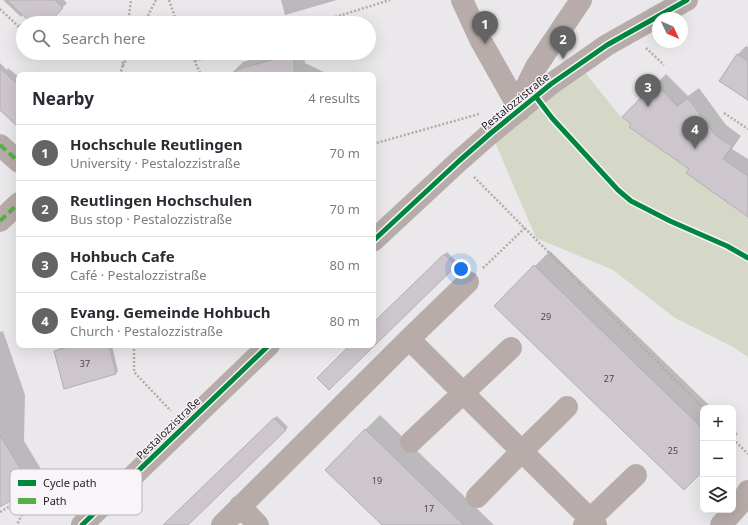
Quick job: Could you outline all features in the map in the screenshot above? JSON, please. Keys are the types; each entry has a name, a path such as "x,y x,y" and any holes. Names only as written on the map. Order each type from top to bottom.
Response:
{"street":[{"path":"462,0 481,41 520,110"},
{"path":"520,110 526,87 536,67 581,0"},
{"name":"Pestalozzistraße","path":"376,238 459,161 551,84 606,44 687,0"},
{"path":"0,145 16,159"},
{"path":"0,220 16,206"},
{"path":"222,525 468,282"},
{"path":"409,339 522,451 590,523 636,474"},
{"name":"Pestalozzistraße","path":"140,469 266,348"},
{"path":"411,442 510,348"},
{"path":"477,497 567,407"},
{"path":"721,525 740,504 748,491"},
{"path":"240,506 258,525"},
{"name":"Pestalozzistraße","path":"82,525 92,515"}],"path":[{"path":"129,16 131,0"},
{"path":"148,16 156,0"},
{"path":"169,0 175,16"},
{"path":"339,16 390,0"},
{"path":"0,9 16,24"},
{"path":"122,69 123,60"},
{"path":"120,72 126,60"},
{"path":"198,60 195,61 200,72"},
{"path":"376,143 485,112"},
{"path":"724,113 748,129"},
{"path":"459,161 700,405"},
{"path":"468,282 525,228"},
{"path":"134,348 134,372 185,426"},
{"path":"735,441 748,454"},
{"path":"0,512 10,506"},
{"path":"17,525 22,515"}],"green space":[{"path":"578,64 621,117 631,124 629,127 689,169 687,173 744,215 748,214 748,357 733,347 675,318 613,270 536,238 491,133"}],"building":[{"path":"7,0 55,0 63,8 56,16 24,16"},
{"path":"737,54 748,61 748,100 719,81"},
{"path":"272,60 294,60 295,72 236,72 236,70"},
{"path":"0,68 16,83 16,125 0,110"},
{"path":"655,83 677,106 688,98 715,135 732,146 723,159 748,176 748,217 686,173 689,169 629,127 631,124 622,117"},
{"path":"444,254 456,266 376,344 376,320"},
{"path":"534,265 700,426 700,474 684,490 494,306"},
{"path":"64,348 110,348 116,374 64,389 54,351"},
{"path":"347,348 372,348 329,390 317,378"},
{"path":"274,418 286,430 188,525 163,525"},
{"path":"365,429 464,525 382,525 325,470"},
{"path":"0,435 21,469 10,469 10,501 0,507"}],"marked path":[{"path":"0,145 16,159"},
{"path":"0,221 16,206"}],"cycle path":[{"path":"376,238 459,161 551,84 607,45 687,0"},
{"path":"536,97 552,118 618,190 631,201 670,221 727,246 748,258"},
{"path":"140,469 266,348"},
{"path":"82,525 92,515"}],"place":[{"name":"Hochschule Reutlingen","path":"485,44"},
{"name":"Reutlingen Hochschulen","path":"563,59"},
{"name":"Hohbuch Cafe","path":"648,107"},
{"name":"Evang. Gemeinde Hohbuch","path":"695,149"}]}
